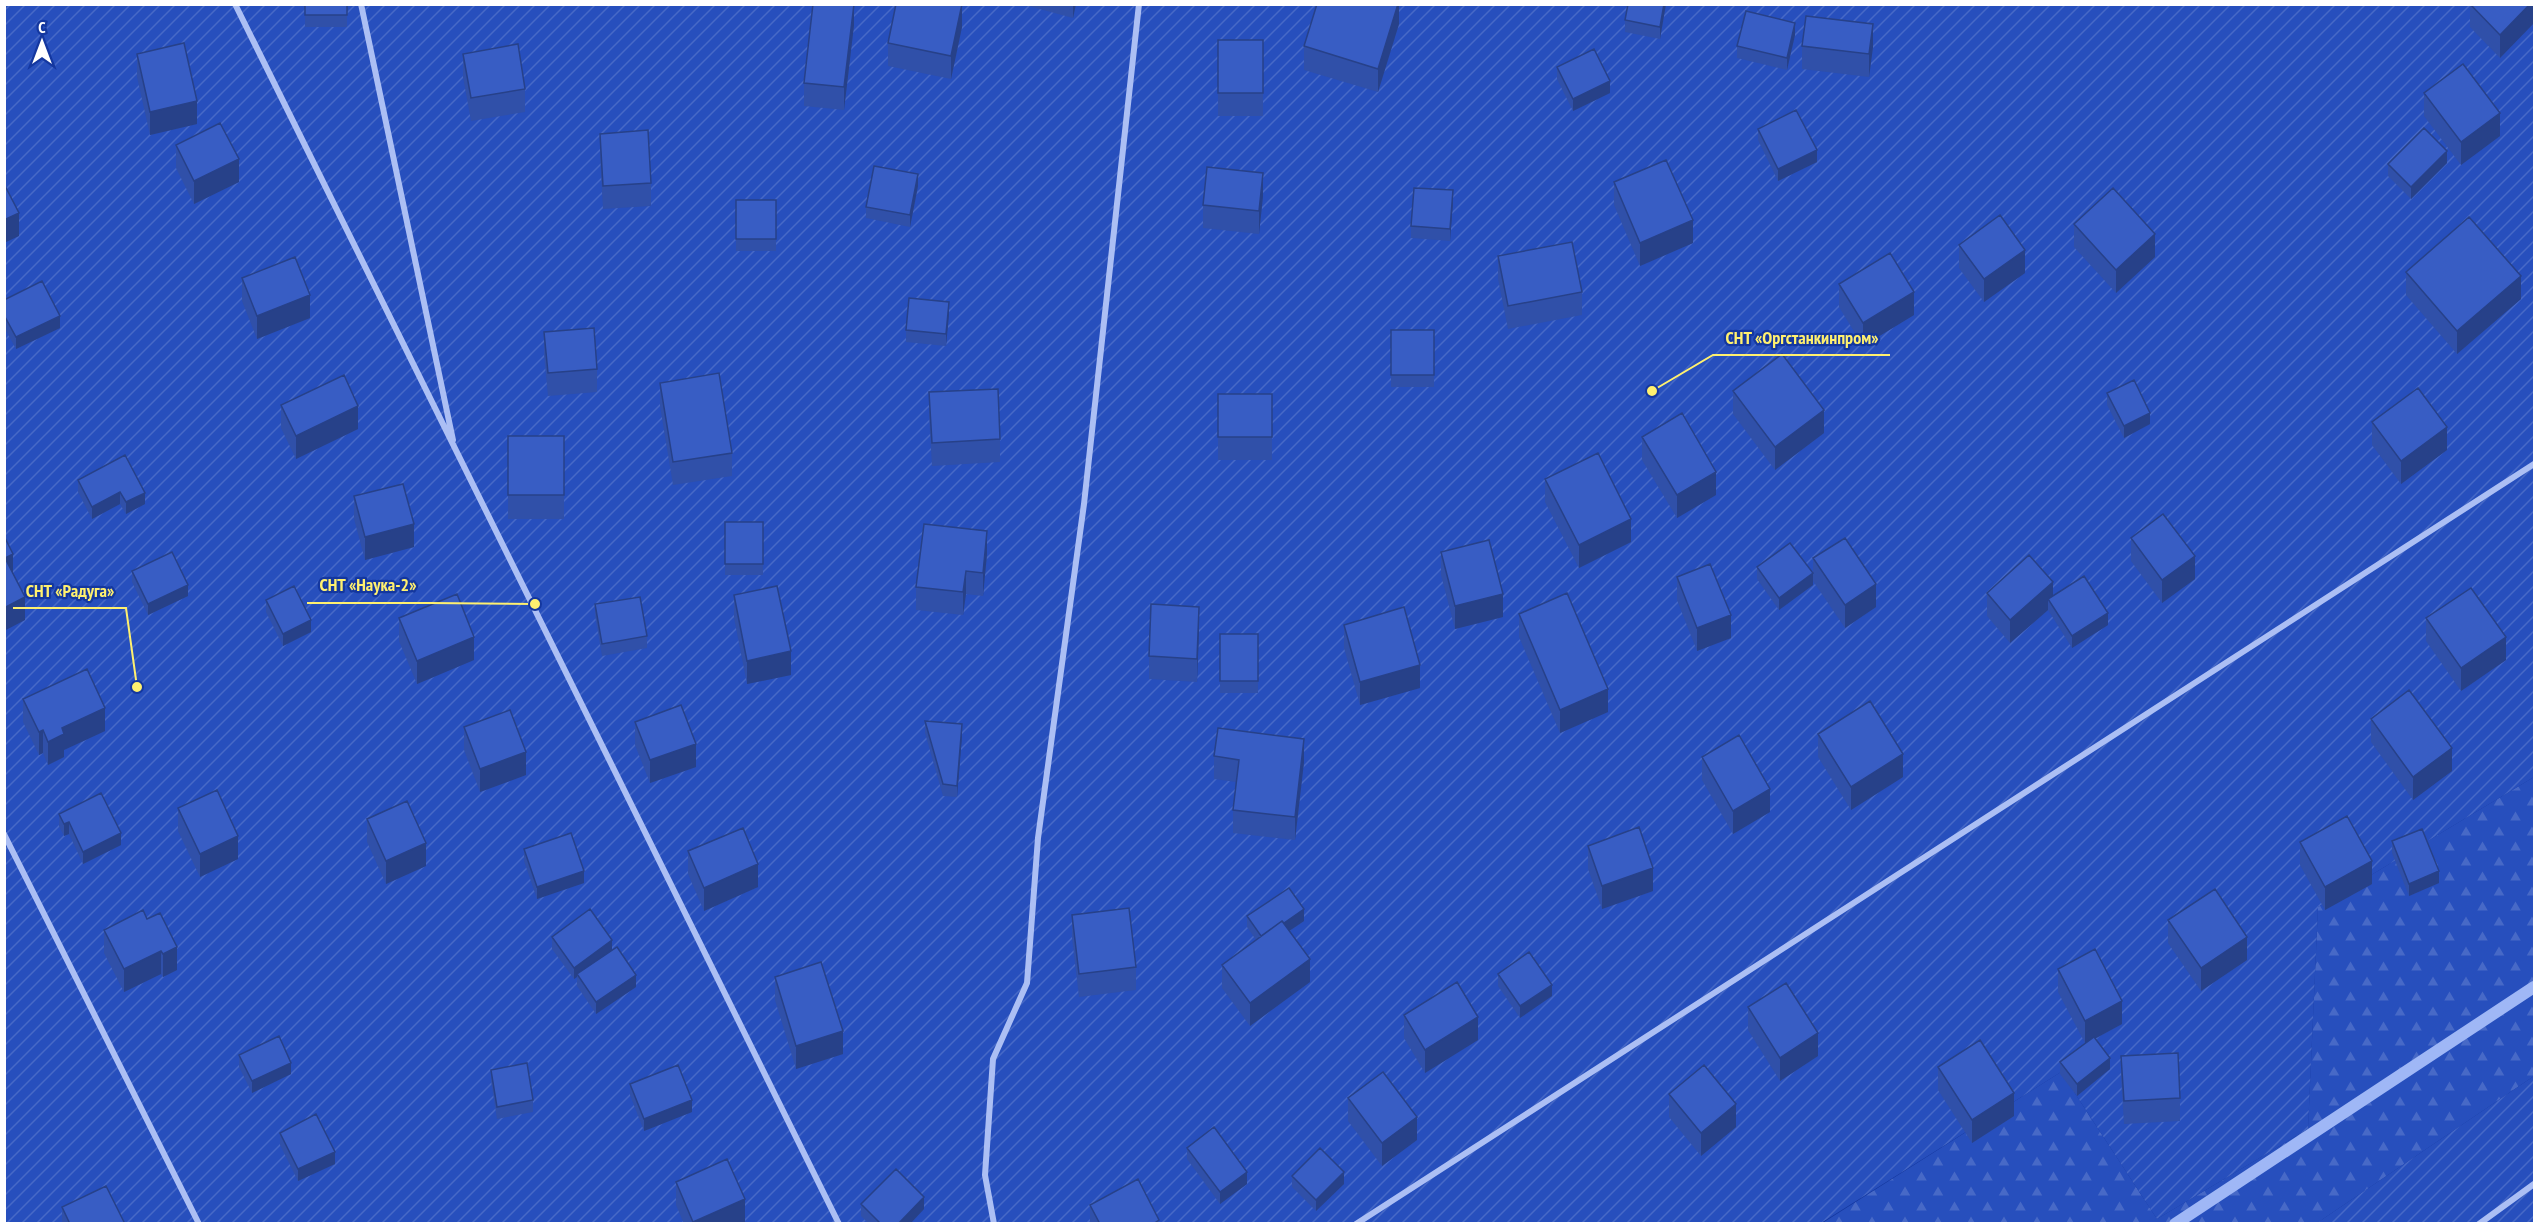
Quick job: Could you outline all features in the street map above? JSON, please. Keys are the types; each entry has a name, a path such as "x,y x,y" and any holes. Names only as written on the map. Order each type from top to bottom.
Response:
{"street":[{"path":"235,4 839,1224"},
{"path":"361,4 455,449"},
{"path":"994,1224 985,1176 993,1059 1027,983 1038,838 1084,504 1139,4"},
{"path":"1356,1224 2535,464"},
{"path":"4,834 199,1224"},
{"path":"2479,1224 2535,1184"}],"green space":[{"path":"4,5 2534,5 2534,777 2318,907 2308,1129 2157,1219 2061,1072 1821,1223 5,1223"},
{"path":"2534,777 2534,1076 2317,1223 1821,1224 2061,1072 2157,1219 2308,1129 2318,907"},
{"path":"2534,1076 2534,1223 2317,1223"}],"building":[{"path":"305,4 347,4 347,15 305,15"},
{"path":"813,4 854,4 844,87 804,83"},
{"path":"896,4 962,4 951,56 888,43"},
{"path":"1317,4 1398,4 1378,69 1304,46"},
{"path":"1628,4 1664,4 1660,27 1625,20"},
{"path":"2470,4 2530,4 2500,35"},
{"path":"1746,11 1795,23 1787,58 1737,46"},
{"path":"1806,16 1873,24 1869,54 1802,46"},
{"path":"1218,40 1263,40 1263,93 1218,93"},
{"path":"184,43 197,101 150,112 137,54"},
{"path":"518,44 525,89 471,98 463,54"},
{"path":"1594,49 1610,81 1573,99 1557,67"},
{"path":"2463,64 2500,113 2461,142 2424,93"},
{"path":"1796,110 1817,150 1778,169 1758,129"},
{"path":"220,123 239,159 194,181 176,145"},
{"path":"2424,128 2447,151 2411,187 2388,164"},
{"path":"648,130 651,183 603,186 600,134"},
{"path":"1666,160 1693,220 1640,243 1614,182"},
{"path":"874,166 918,174 910,215 866,207"},
{"path":"1207,167 1263,173 1259,211 1203,205"},
{"path":"4,184 19,213 4,220"},
{"path":"1414,188 1453,190 1450,229 1411,226"},
{"path":"2113,188 2155,234 2116,270 2074,224"},
{"path":"736,200 776,200 776,239 736,239"},
{"path":"2000,215 2025,250 1984,279 1959,245"},
{"path":"2469,217 2521,276 2457,331 2406,272"},
{"path":"1572,242 1582,292 1508,306 1498,256"},
{"path":"1890,253 1914,292 1863,323 1839,284"},
{"path":"295,257 310,295 257,316 242,278"},
{"path":"42,281 60,316 16,337 4,315 4,300"},
{"path":"909,298 949,302 946,334 906,330"},
{"path":"594,328 597,369 548,373 544,332"},
{"path":"1391,330 1434,330 1434,375 1391,375"},
{"path":"1782,354 1824,410 1775,447 1733,391"},
{"path":"719,373 732,453 673,462 660,383"},
{"path":"344,375 358,406 296,436 281,405"},
{"path":"2134,380 2150,413 2124,426 2107,393"},
{"path":"2418,388 2447,427 2401,461 2372,422"},
{"path":"998,389 1000,439 932,443 929,392"},
{"path":"1218,394 1272,394 1272,437 1218,437"},
{"path":"1682,413 1716,472 1677,495 1642,437"},
{"path":"508,436 564,436 564,495 508,495"},
{"path":"1598,453 1631,519 1579,545 1545,479"},
{"path":"125,455 145,493 126,502 120,492 92,507 78,480"},
{"path":"403,484 414,524 365,537 354,496"},
{"path":"2163,514 2195,556 2162,580 2131,538"},
{"path":"725,522 763,522 763,564 725,564"},
{"path":"924,524 987,531 983,573 966,571 963,592 916,587"},
{"path":"4,536 13,554 5,558 25,597 4,608"},
{"path":"1845,538 1876,584 1845,605 1813,558"},
{"path":"1489,540 1503,594 1455,606 1441,552"},
{"path":"1790,543 1813,573 1779,598 1757,567"},
{"path":"172,552 188,585 148,604 132,571"},
{"path":"2029,555 2053,582 2010,620 1987,593"},
{"path":"1710,564 1731,615 1697,628 1677,577"},
{"path":"2084,576 2108,613 2072,636 2048,599"},
{"path":"294,586 311,620 283,634 266,600"},
{"path":"777,586 791,651 747,661 734,595"},
{"path":"2471,588 2506,637 2461,668 2426,618"},
{"path":"1567,593 1608,689 1560,710 1519,614"},
{"path":"457,594 474,637 417,661 399,618"},
{"path":"640,597 647,636 602,644 595,604"},
{"path":"1151,604 1199,607 1197,659 1149,656"},
{"path":"1404,607 1420,665 1360,682 1344,625"},
{"path":"1220,634 1258,634 1258,681 1220,681"},
{"path":"87,669 105,708 62,728 64,734 48,742 43,730 39,732 23,699"},
{"path":"2409,690 2452,748 2413,777 2371,719"},
{"path":"1870,701 1903,754 1851,787 1818,734"},
{"path":"681,705 696,744 650,760 635,722"},
{"path":"510,710 526,752 480,769 464,727"},
{"path":"925,721 962,724 957,786 943,784"},
{"path":"1218,728 1304,739 1295,817 1233,810 1239,760 1214,756"},
{"path":"1739,735 1770,789 1733,811 1702,757"},
{"path":"217,790 238,836 200,854 178,808"},
{"path":"101,793 121,833 83,852 69,822 64,824 59,814"},
{"path":"407,801 426,843 386,861 367,819"},
{"path":"2347,816 2372,861 2325,887 2300,842"},
{"path":"1639,827 1653,868 1602,886 1588,846"},
{"path":"743,828 758,864 704,888 688,851"},
{"path":"2422,829 2439,871 2409,884 2392,841"},
{"path":"571,833 584,871 537,887 524,849"},
{"path":"1289,888 1304,909 1261,936 1247,916"},
{"path":"2215,889 2247,937 2201,968 2168,920"},
{"path":"1129,908 1136,967 1079,974 1072,915"},
{"path":"590,909 612,940 574,968 552,937"},
{"path":"143,910 147,919 160,913 177,947 163,954 161,951 124,969 104,930"},
{"path":"1282,921 1310,959 1250,1003 1222,965"},
{"path":"617,947 636,975 596,1002 577,974"},
{"path":"2095,949 2122,1001 2085,1021 2058,969"},
{"path":"1529,952 1552,985 1520,1006 1498,974"},
{"path":"821,962 843,1031 796,1046 775,977"},
{"path":"1457,982 1478,1017 1425,1050 1404,1015"},
{"path":"1786,983 1818,1033 1780,1058 1748,1007"},
{"path":"279,1036 291,1063 252,1081 239,1055"},
{"path":"2094,1037 2110,1058 2077,1084 2060,1062"},
{"path":"1980,1040 2014,1093 1972,1120 1938,1067"},
{"path":"2178,1053 2180,1098 2124,1101 2121,1056"},
{"path":"527,1063 533,1100 497,1107 491,1070"},
{"path":"678,1065 692,1100 644,1119 630,1084"},
{"path":"1704,1065 1736,1104 1701,1133 1669,1094"},
{"path":"1383,1072 1417,1117 1382,1143 1348,1098"},
{"path":"316,1114 335,1152 298,1169 280,1133"},
{"path":"1214,1127 1247,1172 1220,1192 1187,1148"},
{"path":"1320,1148 1344,1172 1316,1200 1292,1176"},
{"path":"727,1159 745,1199 693,1222 676,1182"},
{"path":"896,1169 924,1197 898,1224 881,1224 861,1204"},
{"path":"1138,1179 1159,1220 1153,1224 1100,1224 1090,1205"},
{"path":"106,1186 125,1224 70,1224 62,1207"}],"waterway":[{"path":"2175,1224 2534,987"}],"place":[{"name":"СНТ «Оргстанкинпром»","path":"1652,391"},
{"name":"СНТ «Наука-2»","path":"535,604"},
{"name":"СНТ «Радуга»","path":"137,687"}]}
